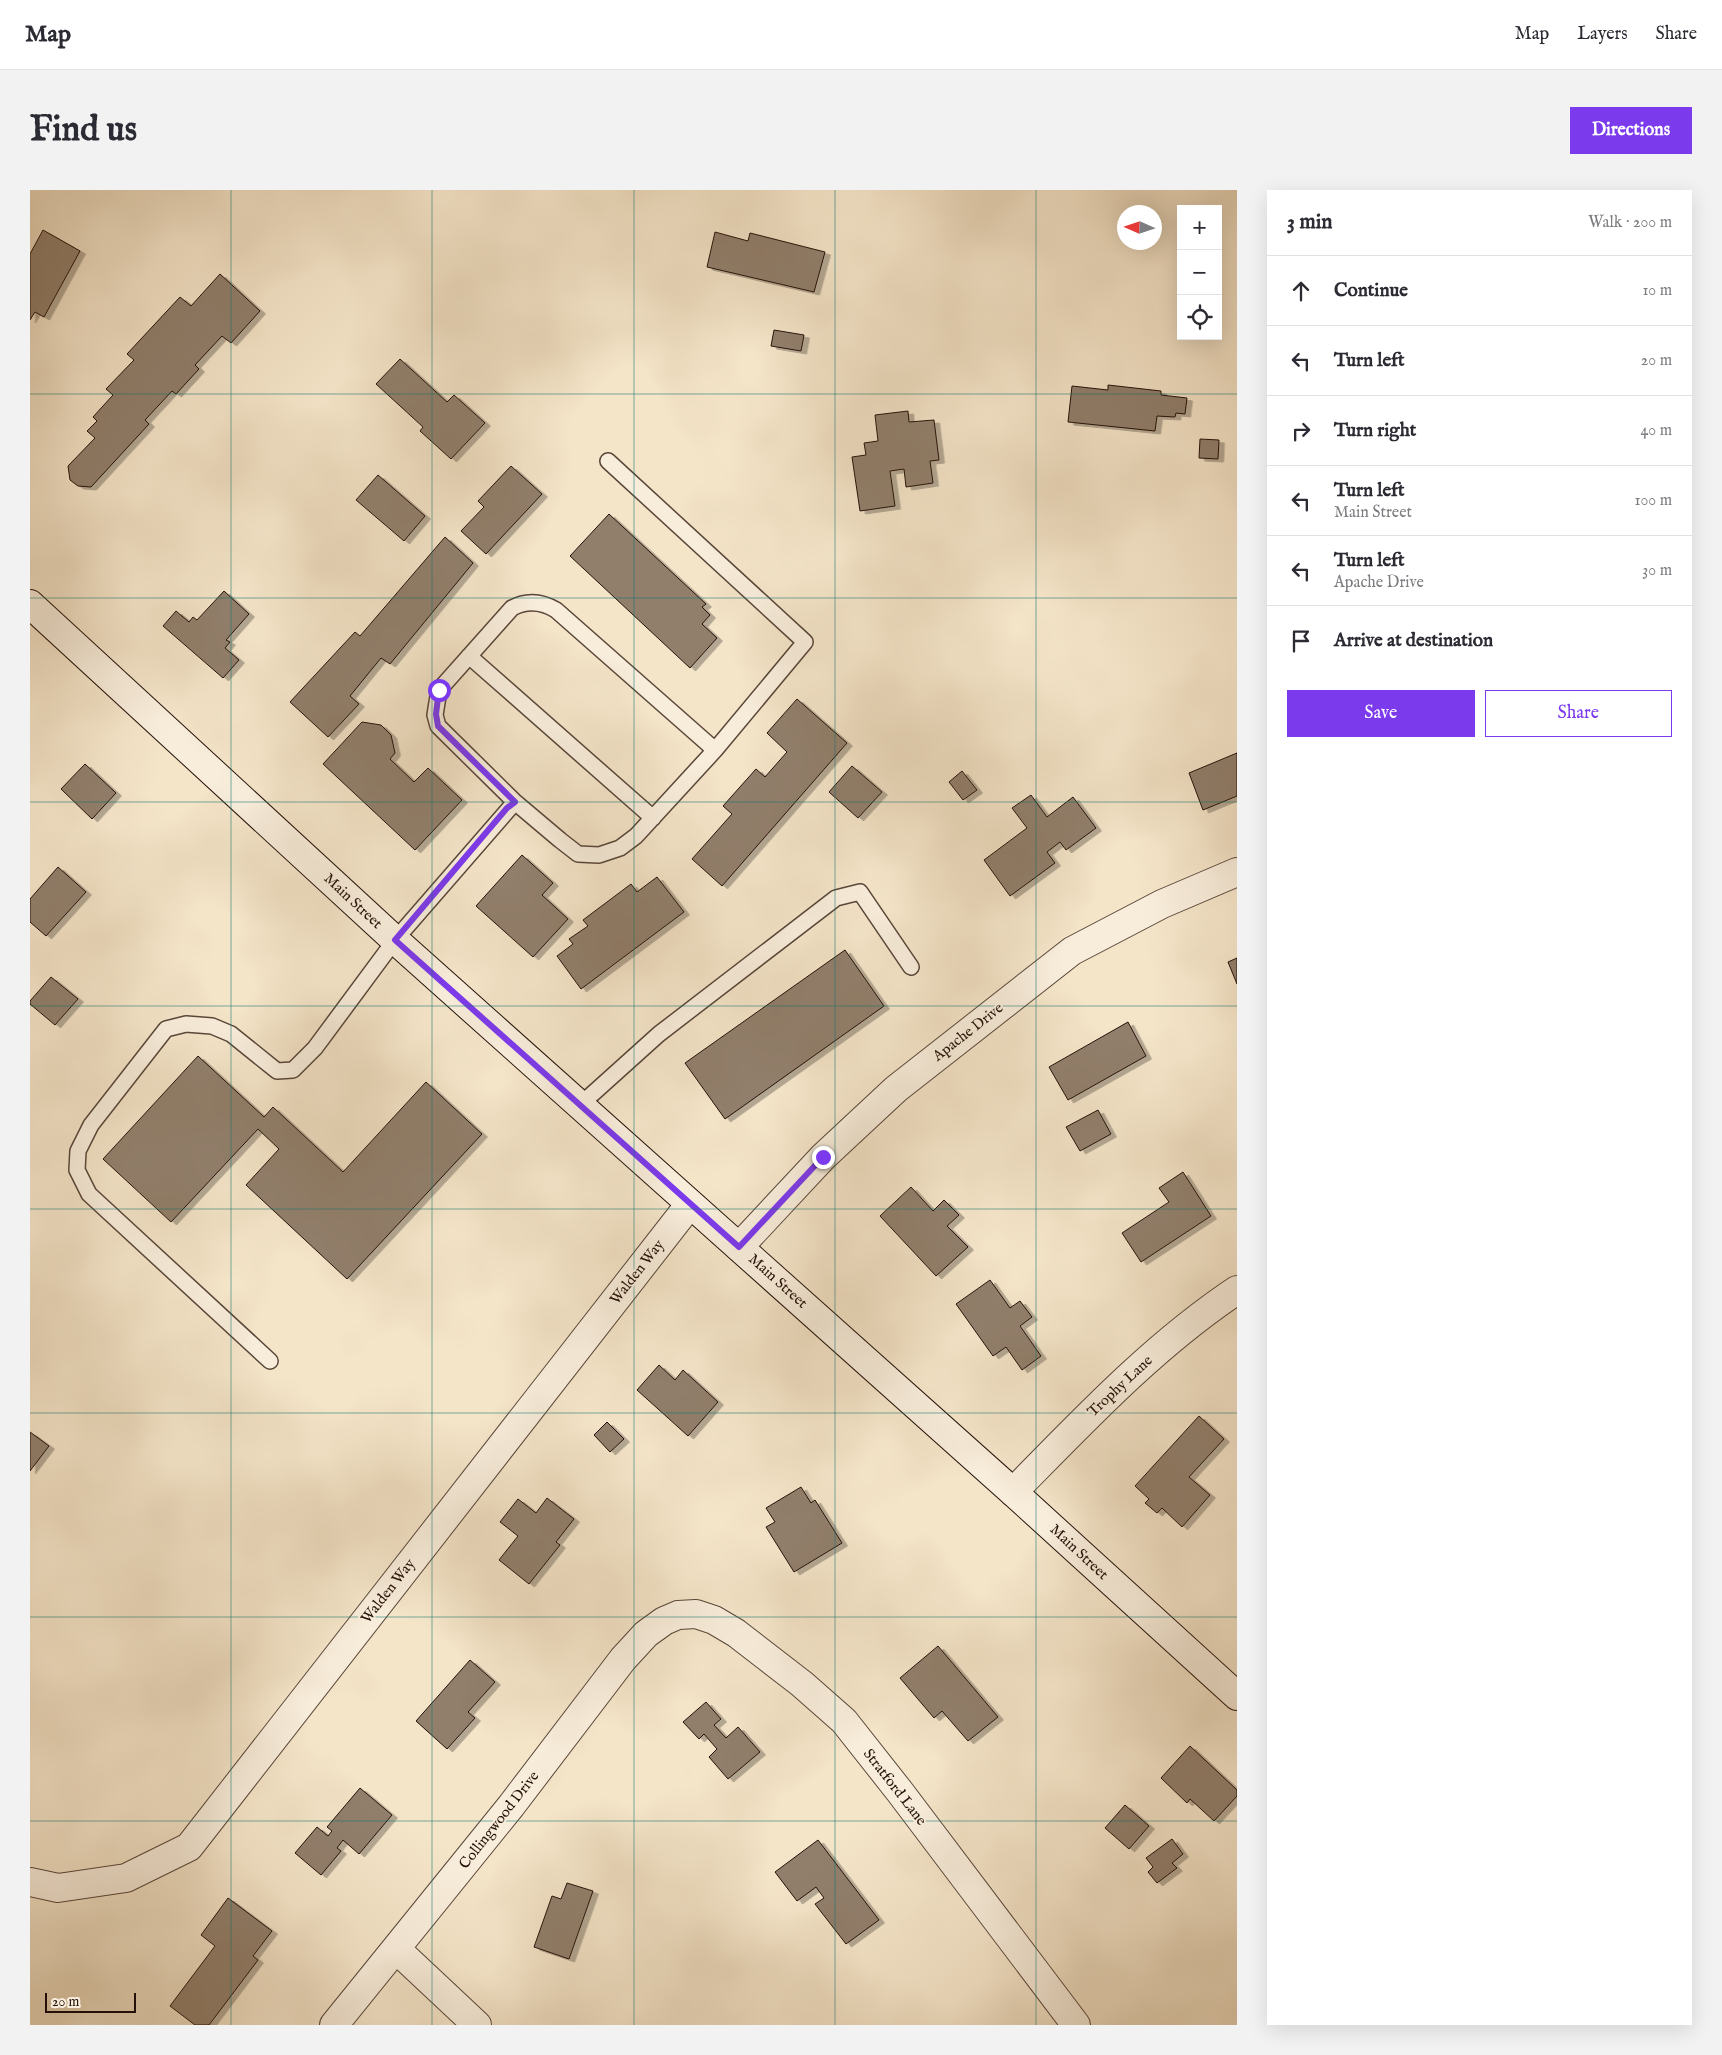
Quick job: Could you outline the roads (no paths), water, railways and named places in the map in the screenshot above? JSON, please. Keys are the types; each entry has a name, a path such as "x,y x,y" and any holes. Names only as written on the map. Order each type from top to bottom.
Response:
{"street":[{"name":"Main Street","path":"30,604 395,940 1013,1492 1237,1696"},
{"name":"Apache Drive","path":"739,1247 823,1157 896,1089 1072,951 1162,904 1237,872"},
{"name":"Walden Way","path":"30,1882 58,1888 126,1878 189,1847 690,1204"},
{"name":"Trophy Lane","path":"1013,1492 1132,1372 1204,1312 1237,1290"},
{"name":"Stratford Lane","path":"666,1620 678,1615 696,1614 714,1620 736,1634 802,1684 844,1721 1076,2025"},
{"name":"Collingwood Drive","path":"334,2025 511,1806 622,1659 646,1634 666,1620"},
{"path":"396,1949 477,2025"}],"lane":[{"path":"608,461 805,642 715,750 636,836 620,848 600,855 578,854 515,802 438,726 436,714 439,690 512,608 521,604 544,603 556,610 715,750"},
{"path":"469,656 653,818"},
{"path":"270,1361 89,1194 76,1170 78,1151 90,1125 166,1030 186,1024 212,1026 231,1034 277,1070 292,1070 315,1048 395,940 501,815 515,802"},
{"path":"579,1106 659,1034 836,898 860,892 910,967"}]}
